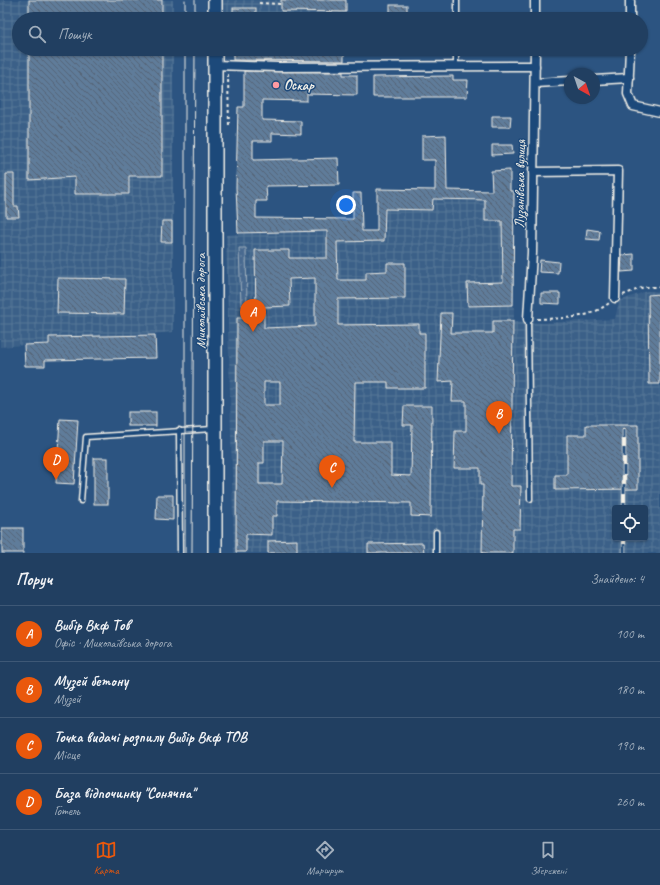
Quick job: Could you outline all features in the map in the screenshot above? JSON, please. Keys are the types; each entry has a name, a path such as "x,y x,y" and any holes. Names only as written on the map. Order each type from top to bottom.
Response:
{"main road":[{"path":"215,0 215,12"},
{"name":"Миколаївська дорога","path":"215,553 215,429 221,65 218,56"}],"street":[{"path":"535,0 535,12"},
{"path":"630,0 630,12"},
{"name":"Лузанівська вулиця","path":"528,319 532,253 535,56"},
{"path":"630,56 628,94 633,106 660,112"},
{"path":"221,65 277,67 535,66"},
{"path":"600,80 629,78"},
{"path":"535,83 564,81"},
{"path":"533,172 618,171 615,298"}],"lane":[{"path":"456,12 457,0"},
{"path":"456,56 456,66"},
{"path":"528,319 530,499"},
{"path":"81,501 86,437 179,430 215,429"},
{"path":"179,430 180,553"},
{"path":"436,532 436,553"}],"path":[{"path":"259,3 281,4"},
{"path":"221,65 229,128"},
{"path":"528,319 580,317 595,313 615,298 644,287 660,287"}],"shaded area":[{"path":"0,0 173,0 173,12 12,12 12,56 173,56 173,332 0,347"},
{"path":"221,0 346,0 345,12 222,12"},
{"path":"385,199 513,201 514,321 543,323 615,319 619,301 647,291 660,292 660,553 234,553 226,235 269,232 384,231"},
{"path":"239,248 246,248 247,305 241,305"}],"building":[{"path":"29,0 162,0 162,12 29,12"},
{"path":"281,0 346,0 346,12 281,11"},
{"path":"390,5 407,5 407,12 390,12"},
{"path":"233,8 256,8 256,12 233,12"},
{"path":"29,56 162,56 162,176 129,176 129,194 75,194 75,177 29,180"},
{"path":"233,56 344,56 344,61 233,60"},
{"path":"244,71 343,72 343,75 357,75 357,95 307,94 307,101 262,100 262,120 301,121 301,134 272,133 272,141 253,141 253,160 338,158 339,185 266,186 267,201 256,201 256,218 353,219 353,193 361,193 362,231 377,231 377,189 435,190 435,160 422,160 422,136 446,135 447,190 492,191 491,171 510,170 510,191 514,191 513,305 468,306 467,283 503,282 502,221 485,221 485,200 433,199 432,210 385,209 384,241 337,242 338,280 366,280 366,272 387,271 387,263 405,263 405,298 338,299 338,325 419,324 419,333 425,333 425,388 388,388 388,382 355,382 354,442 391,442 391,475 411,476 412,425 403,425 404,406 432,406 431,517 411,516 411,503 277,501 277,516 272,516 272,535 246,534 246,552 236,552 237,318 256,318 255,250 289,250 289,258 327,258 327,231 238,233 236,187 238,107 244,107","holes":["315,278 315,326 264,328 264,307 290,306 289,279","264,382 280,382 280,405 264,405","264,441 283,441 282,484 259,484 259,463 264,463"]},
{"path":"453,76 453,80 468,80 467,97 373,97 373,77"},
{"path":"492,116 511,116 510,127 492,127"},
{"path":"492,145 512,145 513,154 492,155"},
{"path":"6,174 14,174 14,206 18,206 19,217 6,217"},
{"path":"162,221 172,221 172,242 161,242"},
{"path":"587,229 600,231 599,240 586,239"},
{"path":"634,254 634,271 621,272 622,255"},
{"path":"540,260 559,262 558,273 539,272"},
{"path":"58,278 125,279 124,314 57,313"},
{"path":"541,293 560,293 560,304 541,303"},
{"path":"660,294 660,384 649,384 648,295"},
{"path":"441,313 452,313 451,333 493,333 493,321 513,321 511,486 521,486 520,529 513,529 513,553 482,553 483,485 480,485 480,468 454,468 455,431 466,431 466,401 452,401 453,381 438,382"},
{"path":"155,335 156,358 45,360 45,366 25,366 24,345 49,344 49,337"},
{"path":"128,412 156,412 156,426 128,426"},
{"path":"60,419 78,420 74,484 56,483"},
{"path":"586,425 638,425 638,489 555,490 555,475 567,475 567,435 586,435"},
{"path":"94,458 108,458 108,504 94,504"},
{"path":"157,495 173,495 173,520 156,519"},
{"path":"2,528 23,528 23,553 2,553"},
{"path":"297,540 297,553 268,553 268,541"},
{"path":"423,543 424,553 368,553 368,544"}],"tram line":[{"path":"185,0 185,12"},
{"path":"195,0 195,12"},
{"path":"185,56 185,553"},
{"path":"192,553 195,56"}],"railway":[{"path":"624,430 624,505"},
{"path":"624,541 624,553"}],"place":[{"name":"Оскар","path":"276,85"},
{"name":"Вибір Вкф Тов","path":"253,332"},
{"name":"Музей бетону","path":"499,434"},
{"name":"База відпочинку \"Сонячна\"","path":"56,480"},
{"name":"Точка видачі розпилу Вибір Вкф ТОВ","path":"332,488"}]}
